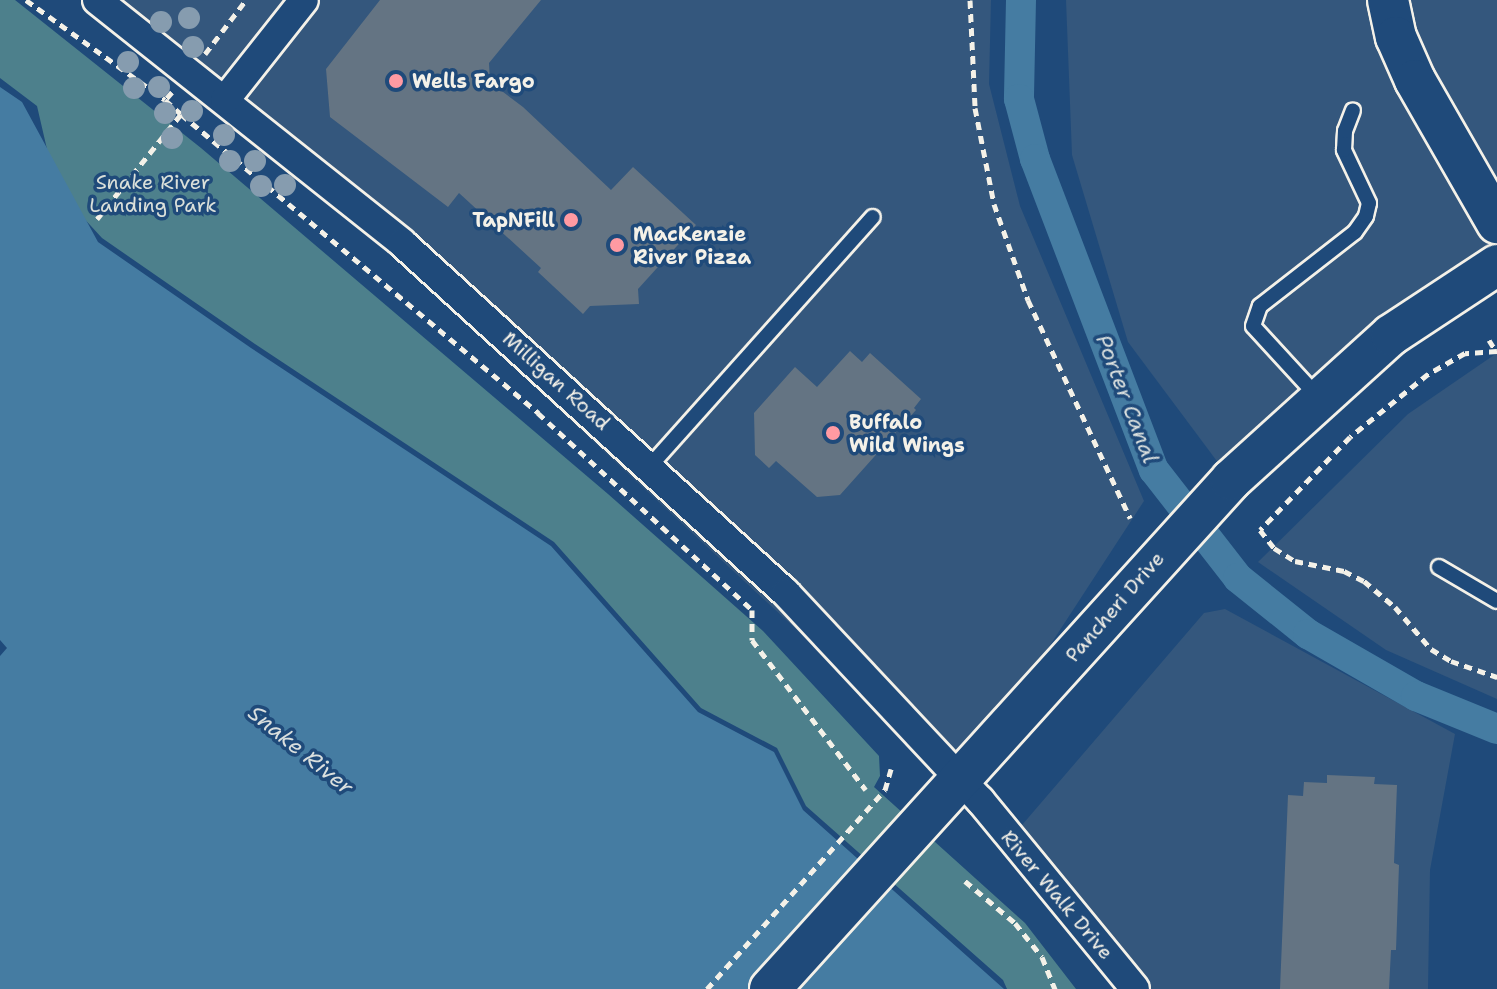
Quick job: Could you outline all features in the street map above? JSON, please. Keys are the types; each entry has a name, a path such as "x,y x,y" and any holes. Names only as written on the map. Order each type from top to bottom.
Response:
{"main road":[{"path":"1388,0 1396,37 1415,80 1497,223"},
{"name":"Pancheri Drive","path":"770,989 898,844 970,791 1160,555 1231,480 1391,335 1497,265"}],"street":[{"name":"Milligan Road","path":"97,0 402,243 650,466 786,593 970,791"},
{"path":"225,100 304,0"},
{"name":"River Walk Drive","path":"970,791 1135,989"}],"lane":[{"path":"1319,399 1253,326 1260,306 1355,232 1366,216 1369,203 1344,150 1345,131 1353,110"},
{"path":"650,466 873,217"},
{"path":"1439,567 1497,601"}],"path":[{"path":"26,0 165,100 538,413 752,610 752,640 866,790"},
{"path":"203,57 246,0"},
{"path":"970,0 975,108 994,204 1028,300 1130,518"},
{"path":"165,100 176,88"},
{"path":"97,219 181,114"},
{"path":"1489,340 1496,351 1465,353 1428,374 1350,437 1260,530 1274,548 1295,561 1344,571 1364,581 1395,607 1431,649 1451,661 1497,677"},
{"path":"707,989 885,790 891,769"},
{"path":"965,881 1015,923 1042,957 1055,989"}],"shaded area":[{"path":"83,0 991,0 989,84 1020,206 1144,501 961,782 225,100"},
{"path":"1066,0 1497,0 1497,265 1231,480 1128,342 1072,155"},
{"path":"1497,353 1497,699 1386,650 1258,562 1408,414"},
{"path":"1225,609 1455,734 1430,870 1428,989 1136,989 1010,839 1204,613"}],"green space":[{"name":"Snake River Landing Park","path":"0,0 15,0 201,148 608,494 763,631 879,756 880,776 874,787 1025,923 1076,989 1007,989 1003,980 806,806 777,748 701,708 554,542 255,344 102,238 56,188 37,106 0,78"}],"water":[{"name":"Snake River","path":"0,87 22,102 98,242 251,348 551,546 698,712 774,752 803,810 1004,989 0,989 0,656 7,648 0,640"}],"building":[{"path":"380,0 541,0 489,63 490,82 523,107 611,190 633,167 696,225 638,289 639,304 590,306 583,314 538,272 541,268 459,193 448,207 330,117 326,69"},
{"path":"850,351 862,362 870,353 921,399 914,408 916,410 840,495 817,497 776,461 769,468 755,455 754,413 795,367 817,387"},
{"path":"1327,775 1375,777 1374,784 1397,785 1394,863 1399,865 1396,950 1391,950 1389,989 1280,989 1288,795 1303,796 1304,782 1327,783"}],"waterway":[{"name":"Porter Canal","path":"1021,0 1019,99 1035,159 1154,470 1238,578 1308,634 1416,696 1497,729"}],"place":[{"name":"Wells Fargo","path":"396,81"},
{"name":"TapNFill","path":"571,220"},
{"name":"MacKenzie River Pizza","path":"617,245"},
{"name":"Buffalo Wild Wings","path":"833,433"}]}
